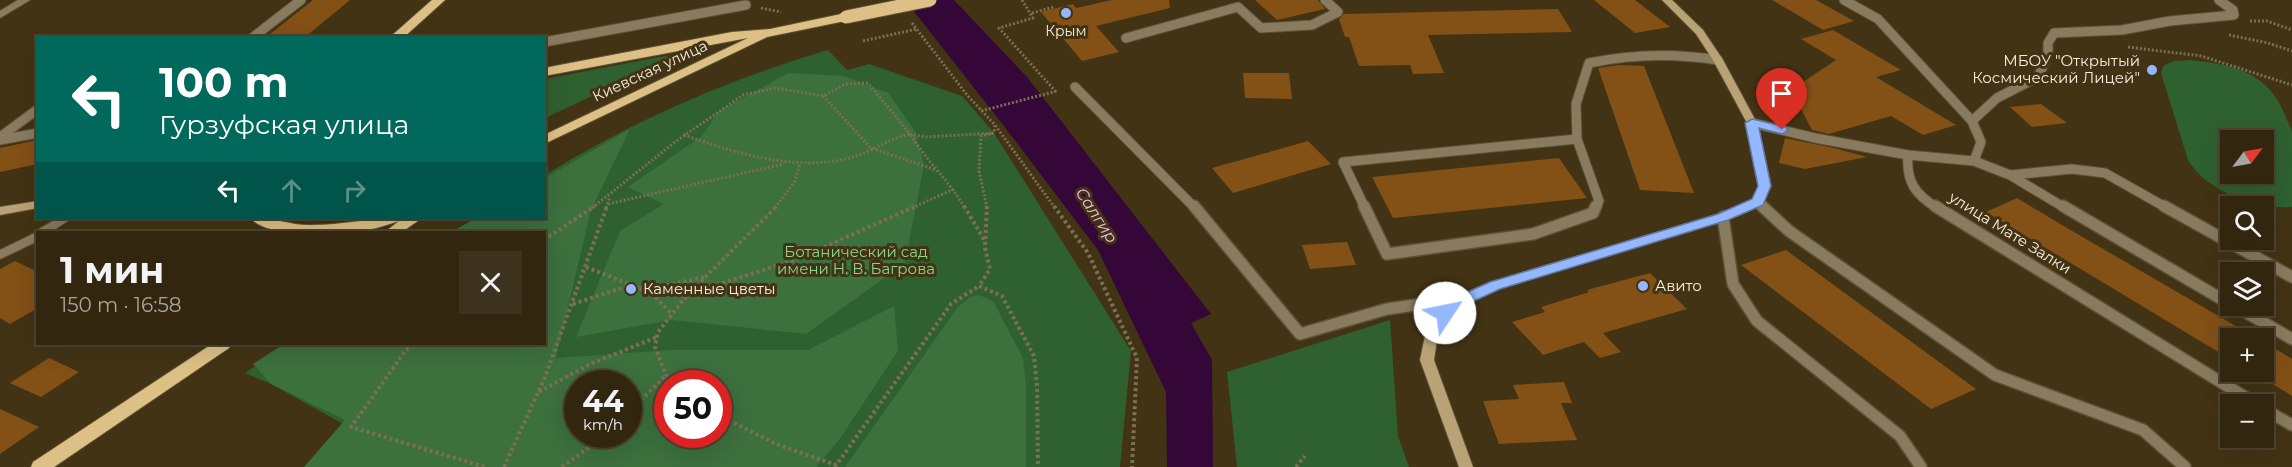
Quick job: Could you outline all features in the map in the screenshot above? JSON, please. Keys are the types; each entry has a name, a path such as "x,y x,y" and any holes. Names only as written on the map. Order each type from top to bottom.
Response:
{"main road":[{"path":"410,32 438,0"},
{"name":"Киевская улица","path":"546,72 732,36 770,33 930,0"},
{"path":"1466,467 1427,360 1433,324 1457,302 1495,285 1723,217 1758,202 1764,186 1752,123 1700,32 1667,0"},
{"name":"Киевская улица","path":"546,139 770,33"},
{"path":"0,212 36,204"},
{"path":"262,224 309,230 368,225 390,219"},
{"path":"394,231 413,219"},
{"path":"40,467 222,345"}],"street":[{"path":"0,15 26,0"},
{"path":"45,231 64,219"},
{"path":"0,255 36,237"}],"lane":[{"path":"255,36 301,0"},
{"path":"1126,38 1238,7 1261,28 1304,27 1331,18 1338,12 1325,0"},
{"path":"1845,0 1878,19 1972,121 1981,142 1974,161"},
{"path":"1972,121 1997,98 2038,77 2048,56 2048,43 2054,33 2122,30 2170,21 2234,15 2233,10 2219,0"},
{"path":"546,42 746,5"},
{"path":"1577,139 1343,162 1387,254 1533,234 1593,213 1599,201 1577,139 1576,104 1589,63 1609,58 1675,56 1697,56 1718,60"},
{"path":"1075,87 1188,199 1300,334 1387,309 1469,297"},
{"path":"0,138 36,111"},
{"path":"1752,123 1815,138 1908,155 1974,161 2010,175 2220,298"},
{"path":"0,138 36,133"},
{"name":"улица Мате Залки","path":"1908,155 1906,173 1912,189 1922,198 2240,394"},
{"path":"2010,175 2072,169 2105,173 2292,277"},
{"path":"1758,202 1789,231 1995,375 2143,430 2185,467"},
{"path":"1723,217 1733,284 1757,321 1900,435 1921,467"},
{"path":"2252,316 2292,339"},
{"path":"2274,415 2292,425"}],"path":[{"path":"981,111 1056,92 999,28 1034,18 1022,0"},
{"path":"1032,13 1054,7"},
{"path":"2243,21 2267,21 2292,30"},
{"path":"912,23 981,111 995,125 1088,253 1137,358 1132,467"},
{"path":"863,41 916,29"},
{"path":"487,36 492,35"},
{"path":"2138,51 2171,50 2205,57 2292,85"},
{"path":"823,96 846,84 868,83 910,134 921,152 954,189 985,242"},
{"path":"546,239 611,195 684,135 743,95 775,88 823,96 871,148 940,171"},
{"path":"994,133 995,125"},
{"path":"684,135 731,150 800,164 848,159 896,136 910,134 926,137 994,133"},
{"path":"732,424 749,434 835,466 951,304 979,286 990,269 985,242 987,201 979,171 981,136 994,133"},
{"path":"608,204 788,163"},
{"path":"664,370 655,347 658,332 688,294 779,204 795,181 800,164"},
{"path":"688,294 795,260 954,189"},
{"path":"504,467 537,393 611,195"},
{"path":"586,267 639,288 656,298 672,314"},
{"path":"639,288 663,286 705,277"},
{"path":"572,304 632,285"},
{"path":"979,286 1002,296 1023,332 1034,357 1037,386 1038,467"},
{"path":"537,393 588,365 657,336"},
{"path":"412,345 351,428 485,467"},
{"path":"642,398 654,387"},
{"path":"562,467 588,448"},
{"path":"1296,467 1305,456"}],"green space":[{"path":"712,47 639,74 546,118 546,79"},
{"name":"Ботанический сад имени Н. В. Багрова","path":"828,50 847,70 869,64 962,96 994,133 1131,351 1120,467 306,467 345,425 271,384 245,373 287,345 546,345 546,231 455,231 473,219 546,219 546,174 647,119 718,88"},
{"path":"2192,60 2222,65 2248,73 2269,89 2278,100 2292,132 2292,207 2274,206 2274,196 2234,196 2207,181 2196,171 2188,160 2161,73 2163,66 2174,61"},
{"path":"788,73 844,76 888,93 915,131 924,165 905,263 806,334 672,320 576,337 620,231 664,204 628,187 702,136 718,112"},
{"path":"630,129 591,210 556,358 671,350 808,350 894,306 898,351 839,440 816,467 304,467 345,420 271,384 253,364 282,345 546,345 546,231 453,231 475,219 546,219 546,177"},
{"path":"979,295 993,301 1023,358 1026,386 1026,467 845,467 958,307 970,297"},
{"path":"1390,320 1398,436 1409,467 1237,467 1227,372"}],"water":[{"name":"Салгир","path":"905,0 954,0 1027,77 1211,314 1191,323 1212,360 1213,467 1167,467 1166,392 1098,250"}],"building":[{"path":"313,0 350,0 306,36 268,36"},
{"path":"1112,0 1169,0 1170,8 1096,26 1119,52 1082,61 1041,12 1073,4 1076,8"},
{"path":"1255,0 1318,0 1325,9 1277,20"},
{"path":"1594,0 1635,0 1670,27 1635,33"},
{"path":"1772,0 1816,0 1854,21 1823,30"},
{"path":"1558,9 1572,32 1428,35 1444,73 1413,74 1410,65 1359,66 1349,37 1345,37 1339,19 1344,14"},
{"path":"1833,30 1901,70 1876,77 1956,125 1923,135 1891,116 1829,134 1812,130 1791,90 1836,60 1801,39"},
{"path":"1619,65 1644,66 1694,193 1640,190 1598,68"},
{"path":"1243,73 1289,73 1292,99 1245,98"},
{"path":"2041,104 2067,123 2032,127 2010,107"},
{"path":"1785,138 1867,157 1805,169 1779,163"},
{"path":"36,140 36,164 0,172 0,148"},
{"path":"1308,141 1331,164 1233,193 1212,168"},
{"path":"1559,158 1587,198 1393,218 1372,177"},
{"path":"2017,198 2239,328 2220,328 2220,353 1986,212"},
{"path":"1347,242 1356,265 1310,269 1302,245"},
{"path":"1786,250 1976,389 1931,409 1741,265"},
{"path":"15,261 36,271 36,309 10,324 0,318 0,269"},
{"path":"1650,273 1687,309 1603,333 1621,352 1600,358 1584,342 1543,355 1512,322 1545,312 1541,307 1589,292 1587,290"},
{"path":"2274,348 2292,359 2292,396 2269,382 2274,382"},
{"path":"49,358 79,372 41,397 10,383"},
{"path":"1564,382 1572,403 1561,403 1577,440 1499,444 1483,401 1519,399 1513,385"},
{"path":"0,409 39,427 0,454"}],"place":[{"name":"Крым","path":"1066,13"},
{"name":"МБОУ \"Открытый Космический Лицей\"","path":"2152,70"},
{"name":"Авито","path":"1643,286"},
{"name":"Каменные цветы","path":"631,289"}],"route":[{"path":"1445,313 1457,302 1495,285 1723,217 1758,202 1764,186 1752,123 1782,130"}]}
